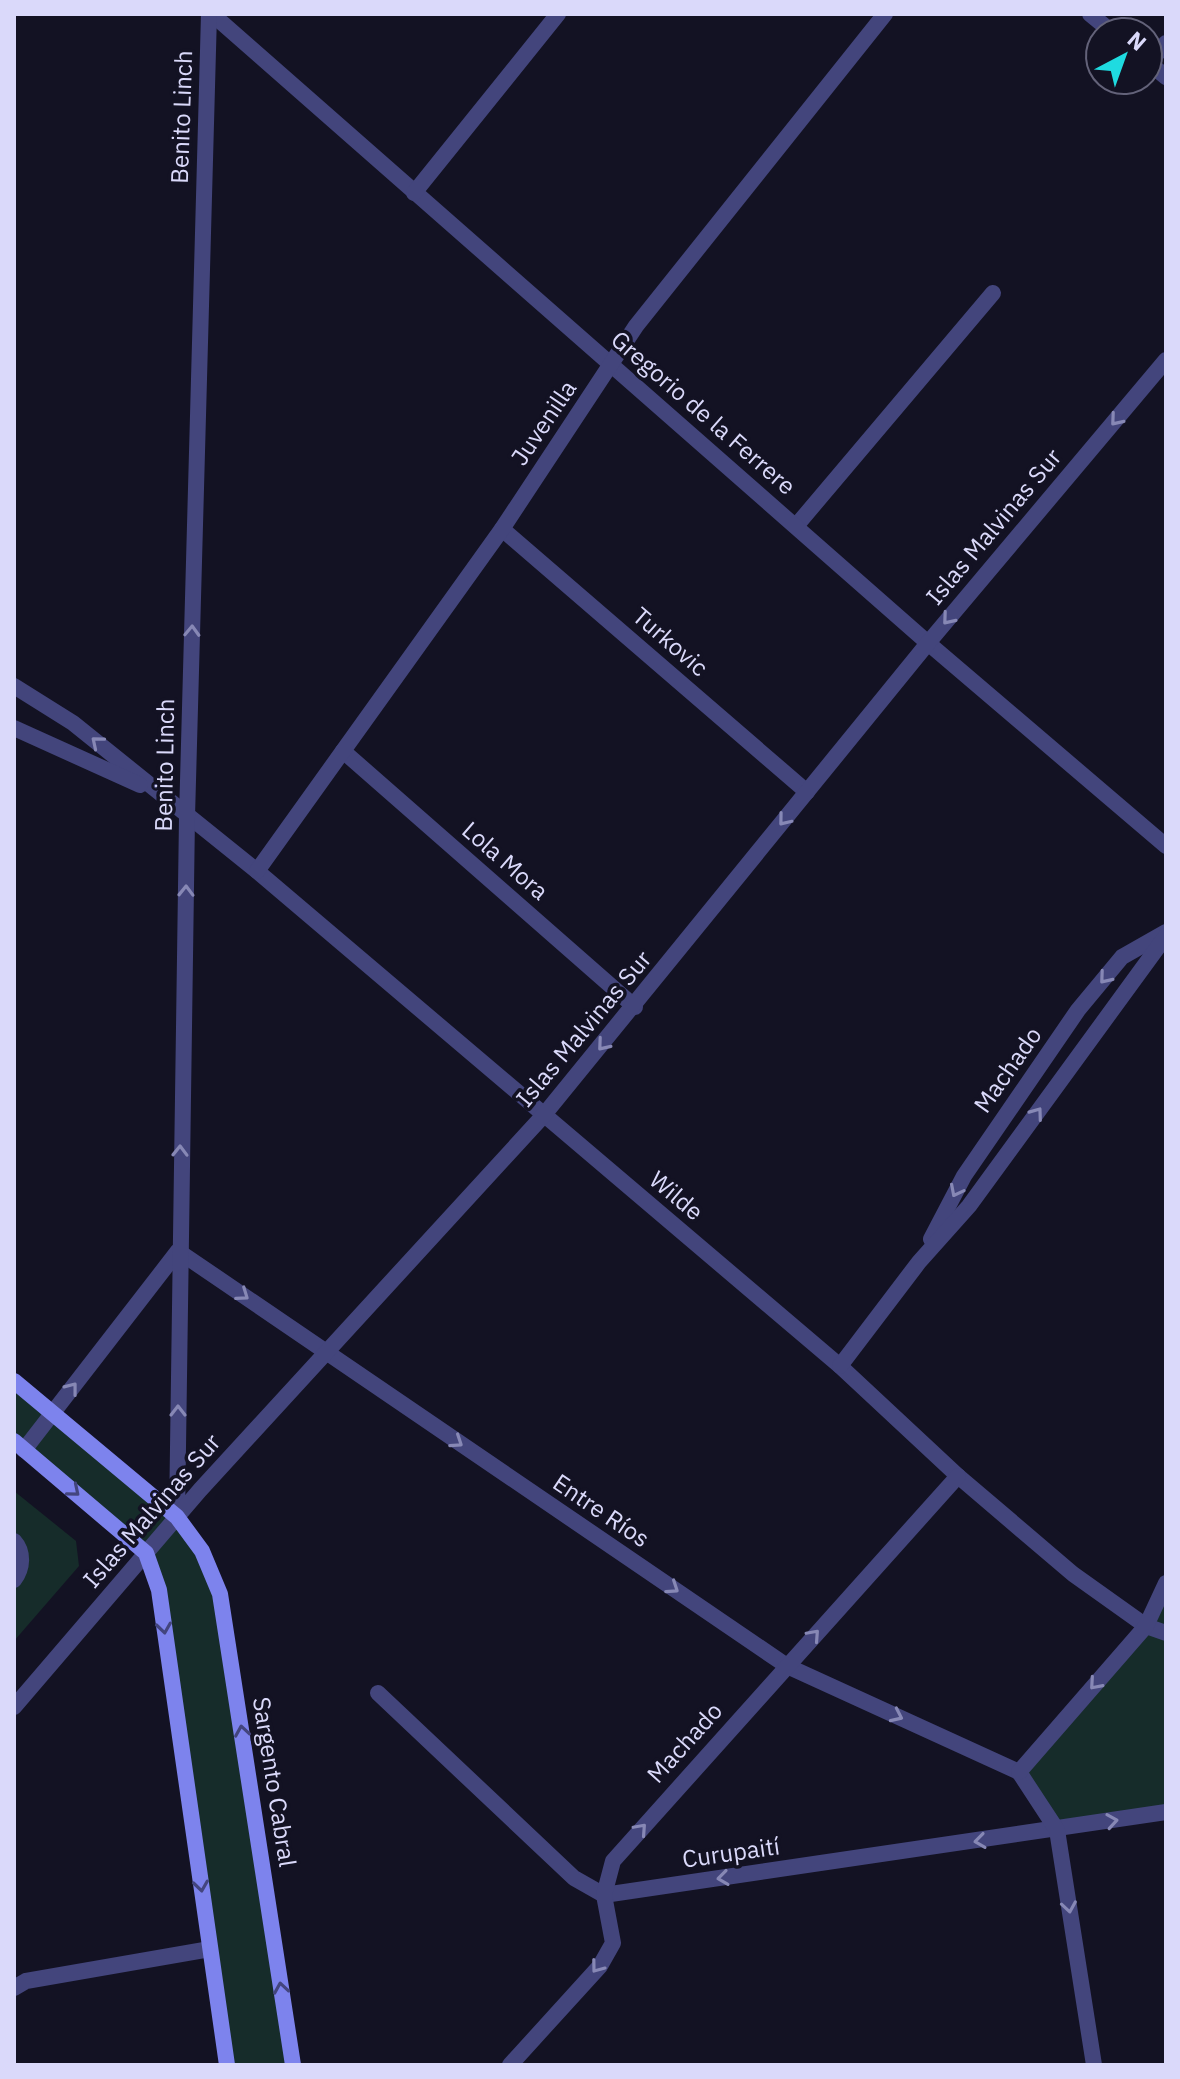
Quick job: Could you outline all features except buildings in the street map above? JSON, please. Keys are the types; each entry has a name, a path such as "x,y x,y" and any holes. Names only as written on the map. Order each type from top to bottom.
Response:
{"main road":[{"name":"Sargento Cabral","path":"14,1381 177,1517 202,1551 220,1594 293,2065"},
{"path":"19,1445 146,1553 159,1590 227,2065"}],"street":[{"name":"Gregorio de la Ferrere","path":"210,14 928,643 1166,846"},
{"name":"Benito Linch","path":"177,1517 178,1251 187,817 210,14"},
{"path":"414,193 558,14"},
{"name":"Juvenilla","path":"257,871 502,529 636,326 885,14"},
{"path":"796,526 993,293"},
{"name":"Islas Malvinas Sur","path":"14,1707 177,1517 543,1116 635,1007 928,643 1166,360"},
{"name":"Turkovic","path":"502,529 807,792"},
{"name":"Wilde","path":"14,686 73,723 257,871 840,1366 958,1476 1073,1574 1146,1626 1166,1633"},
{"name":"Wilde","path":"14,728 157,792"},
{"name":"Lola Mora","path":"343,751 635,1007"},
{"name":"Machado","path":"919,1262 964,1176 1078,1010 1122,957 1166,934"},
{"name":"Machado","path":"840,1366 919,1262 969,1206 1166,934"},
{"path":"19,1445 53,1413 178,1251"},
{"name":"Entre Ríos","path":"178,1251 787,1666 1019,1772"},
{"name":"Machado","path":"510,2065 600,1966 613,1943 604,1895 613,1861 958,1476"},
{"path":"14,1541 22,1557 20,1573 14,1580"},
{"path":"1094,2065 1057,1830 1019,1772 1146,1626 1166,1583"},
{"path":"378,1693 574,1878 604,1895"},
{"name":"Curupaití","path":"604,1895 1166,1812"},
{"path":"14,1988 26,1981 210,1949"}],"green space":[{"path":"14,1381 177,1517 220,1594 293,2065 227,2065 146,1553 14,1441"},
{"path":"14,1491 76,1541 79,1566 14,1641"},
{"path":"1166,1583 1166,1812 1057,1830 1019,1772 1146,1626"}]}
